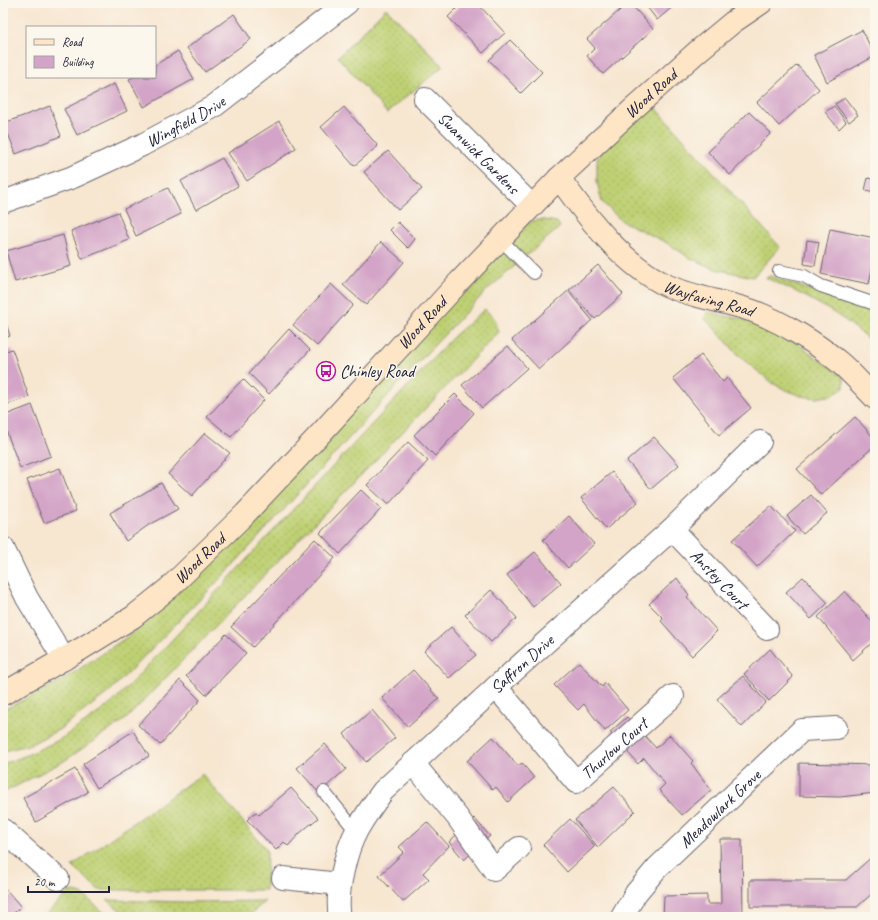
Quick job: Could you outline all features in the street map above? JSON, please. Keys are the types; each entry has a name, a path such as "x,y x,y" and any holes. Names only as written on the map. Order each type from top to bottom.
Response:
{"street":[{"name":"Wood Road","path":"3,694 133,617 168,588 245,514 317,438 459,282 559,178 698,51 733,22 761,3"},
{"name":"Wingfield Drive","path":"3,202 73,177 142,145 213,107 343,4"},
{"name":"Swanwick Gardens","path":"425,99 532,206"},
{"name":"Wayfaring Road","path":"559,178 584,212 625,257 638,267 668,286 754,311 781,324 816,345 839,362 875,398"},
{"name":"Saffron Drive","path":"340,917 340,884 356,831 383,791 672,529 760,442"},
{"name":"Anstey Court","path":"672,529 766,629"},
{"path":"3,548 27,598 64,659"},
{"name":"Thurlow Court","path":"496,687 576,782 673,696"},
{"name":"Meadowlark Grove","path":"622,917 636,893 657,868 802,730 836,728"},
{"path":"413,763 458,818 488,875 519,848"},
{"path":"3,830 58,879"},
{"path":"283,878 340,884"}],"lane":[{"path":"500,239 534,273"},
{"path":"779,271 804,276 811,274 837,292 874,301"},
{"path":"324,792 356,831"}],"green space":[{"path":"386,8 443,66 387,113 338,57"},
{"path":"650,101 780,247 753,277 715,269 690,258 667,243 622,221 602,202 597,182 597,159 612,139"},
{"path":"536,220 557,222 560,227 488,289 424,356 224,575 109,692 60,729 29,745 3,751 3,710 61,681 133,633 528,223"},
{"path":"770,276 863,308 875,315 875,346 838,315 795,291 766,278"},
{"path":"485,309 495,319 499,332 126,719 64,761 3,793 3,764 59,740 112,703 454,336"},
{"path":"708,312 747,320 784,334 844,377 844,388 833,395 817,398 801,396 774,384 740,357 704,318"},
{"path":"202,774 267,850 266,890 99,890 72,866"},
{"path":"70,891 82,894 109,917 43,917"},
{"path":"107,900 188,902 265,901 248,917 129,917"}],"building":[{"path":"462,3 477,3 505,33 483,53 448,17"},
{"path":"628,3 630,3 653,29 603,74 587,56 595,48 587,39"},
{"path":"644,3 677,3 657,20"},
{"path":"234,14 251,39 205,72 187,48"},
{"path":"862,30 875,56 827,82 814,55"},
{"path":"510,40 542,72 521,93 489,60"},
{"path":"178,51 194,79 144,107 129,79 156,78 156,64"},
{"path":"797,65 819,89 779,126 757,102"},
{"path":"114,84 127,111 77,135 64,109"},
{"path":"845,98 858,115 849,122 835,104"},
{"path":"50,106 61,136 16,154 4,123"},
{"path":"834,106 846,122 839,129 825,112"},
{"path":"344,107 378,146 354,166 321,127"},
{"path":"749,112 771,133 730,175 708,152"},
{"path":"279,121 296,148 247,181 228,153"},
{"path":"388,151 422,189 398,210 364,172"},
{"path":"222,158 238,186 196,210 181,181"},
{"path":"868,178 875,180 875,192 865,190"},
{"path":"168,188 181,214 136,236 124,209"},
{"path":"118,212 129,240 82,259 71,231"},
{"path":"398,222 415,239 408,248 390,230"},
{"path":"830,229 875,238 875,254 869,284 821,274"},
{"path":"63,235 71,266 15,282 6,251"},
{"path":"807,240 819,242 815,266 804,264"},
{"path":"381,242 404,262 366,305 343,285"},
{"path":"598,265 623,294 595,319 569,290"},
{"path":"331,284 353,305 317,346 293,325"},
{"path":"568,291 592,320 539,369 512,340"},
{"path":"3,313 10,336 3,338"},
{"path":"289,329 310,350 269,394 249,373"},
{"path":"508,346 527,368 482,408 462,385"},
{"path":"12,349 29,397 3,406 3,352"},
{"path":"701,355 723,382 727,378 751,408 719,435 673,378"},
{"path":"243,379 264,400 231,437 207,417"},
{"path":"455,394 474,413 435,456 414,435"},
{"path":"32,405 51,456 20,468 3,422 3,416"},
{"path":"855,417 875,439 875,445 821,495 797,469"},
{"path":"205,433 230,453 192,496 168,474"},
{"path":"654,437 679,465 651,489 627,461"},
{"path":"408,442 428,461 388,505 367,485"},
{"path":"60,468 76,511 44,523 27,480"},
{"path":"612,472 638,502 606,529 581,498"},
{"path":"161,483 178,509 150,524 126,541 110,513"},
{"path":"361,490 381,509 340,554 320,533"},
{"path":"811,495 827,513 803,534 787,516"},
{"path":"771,506 795,531 757,567 732,540"},
{"path":"569,516 594,544 568,568 543,540"},
{"path":"315,539 335,558 253,647 231,627"},
{"path":"535,552 561,583 533,607 507,575"},
{"path":"803,577 828,603 811,619 786,592"},
{"path":"677,578 689,595 687,597 717,631 692,656 661,621 663,618 649,604"},
{"path":"491,590 517,618 491,642 465,615"},
{"path":"845,591 875,625 875,640 853,660 818,617"},
{"path":"451,627 476,655 449,678 424,651"},
{"path":"226,634 246,653 206,695 186,676"},
{"path":"770,649 793,677 769,701 744,674"},
{"path":"579,662 602,687 605,683 628,710 605,731 584,704 578,710 554,685"},
{"path":"413,670 439,699 408,727 382,698"},
{"path":"743,676 766,702 742,727 717,699"},
{"path":"180,680 200,700 160,745 138,725"},
{"path":"372,710 395,738 366,762 344,734"},
{"path":"627,717 656,748 670,735 693,761 691,763 711,790 682,815 659,790 665,784 644,758 638,764 610,732"},
{"path":"133,731 149,756 97,788 83,764"},
{"path":"493,737 518,766 522,763 534,778 508,802 496,787 493,790 467,761"},
{"path":"325,744 346,769 319,793 297,768"},
{"path":"799,763 875,765 875,793 840,797 799,796"},
{"path":"75,769 88,792 36,822 23,798"},
{"path":"614,787 635,811 598,847 575,820"},
{"path":"291,788 318,818 300,833 288,846 284,842 276,850 247,820 256,812 259,815"},
{"path":"474,818 490,836 464,860 449,842"},
{"path":"570,819 595,846 567,872 543,845"},
{"path":"427,822 449,846 423,873 429,879 403,902 379,876 404,852 399,847"},
{"path":"720,839 742,839 743,917 663,917 664,896 707,895 707,904 721,904"},
{"path":"875,854 875,891 857,907 750,907 750,880 846,880"},
{"path":"3,886 21,907 9,917 3,917"}],"place":[{"name":"Chinley Road","path":"326,371"}]}
